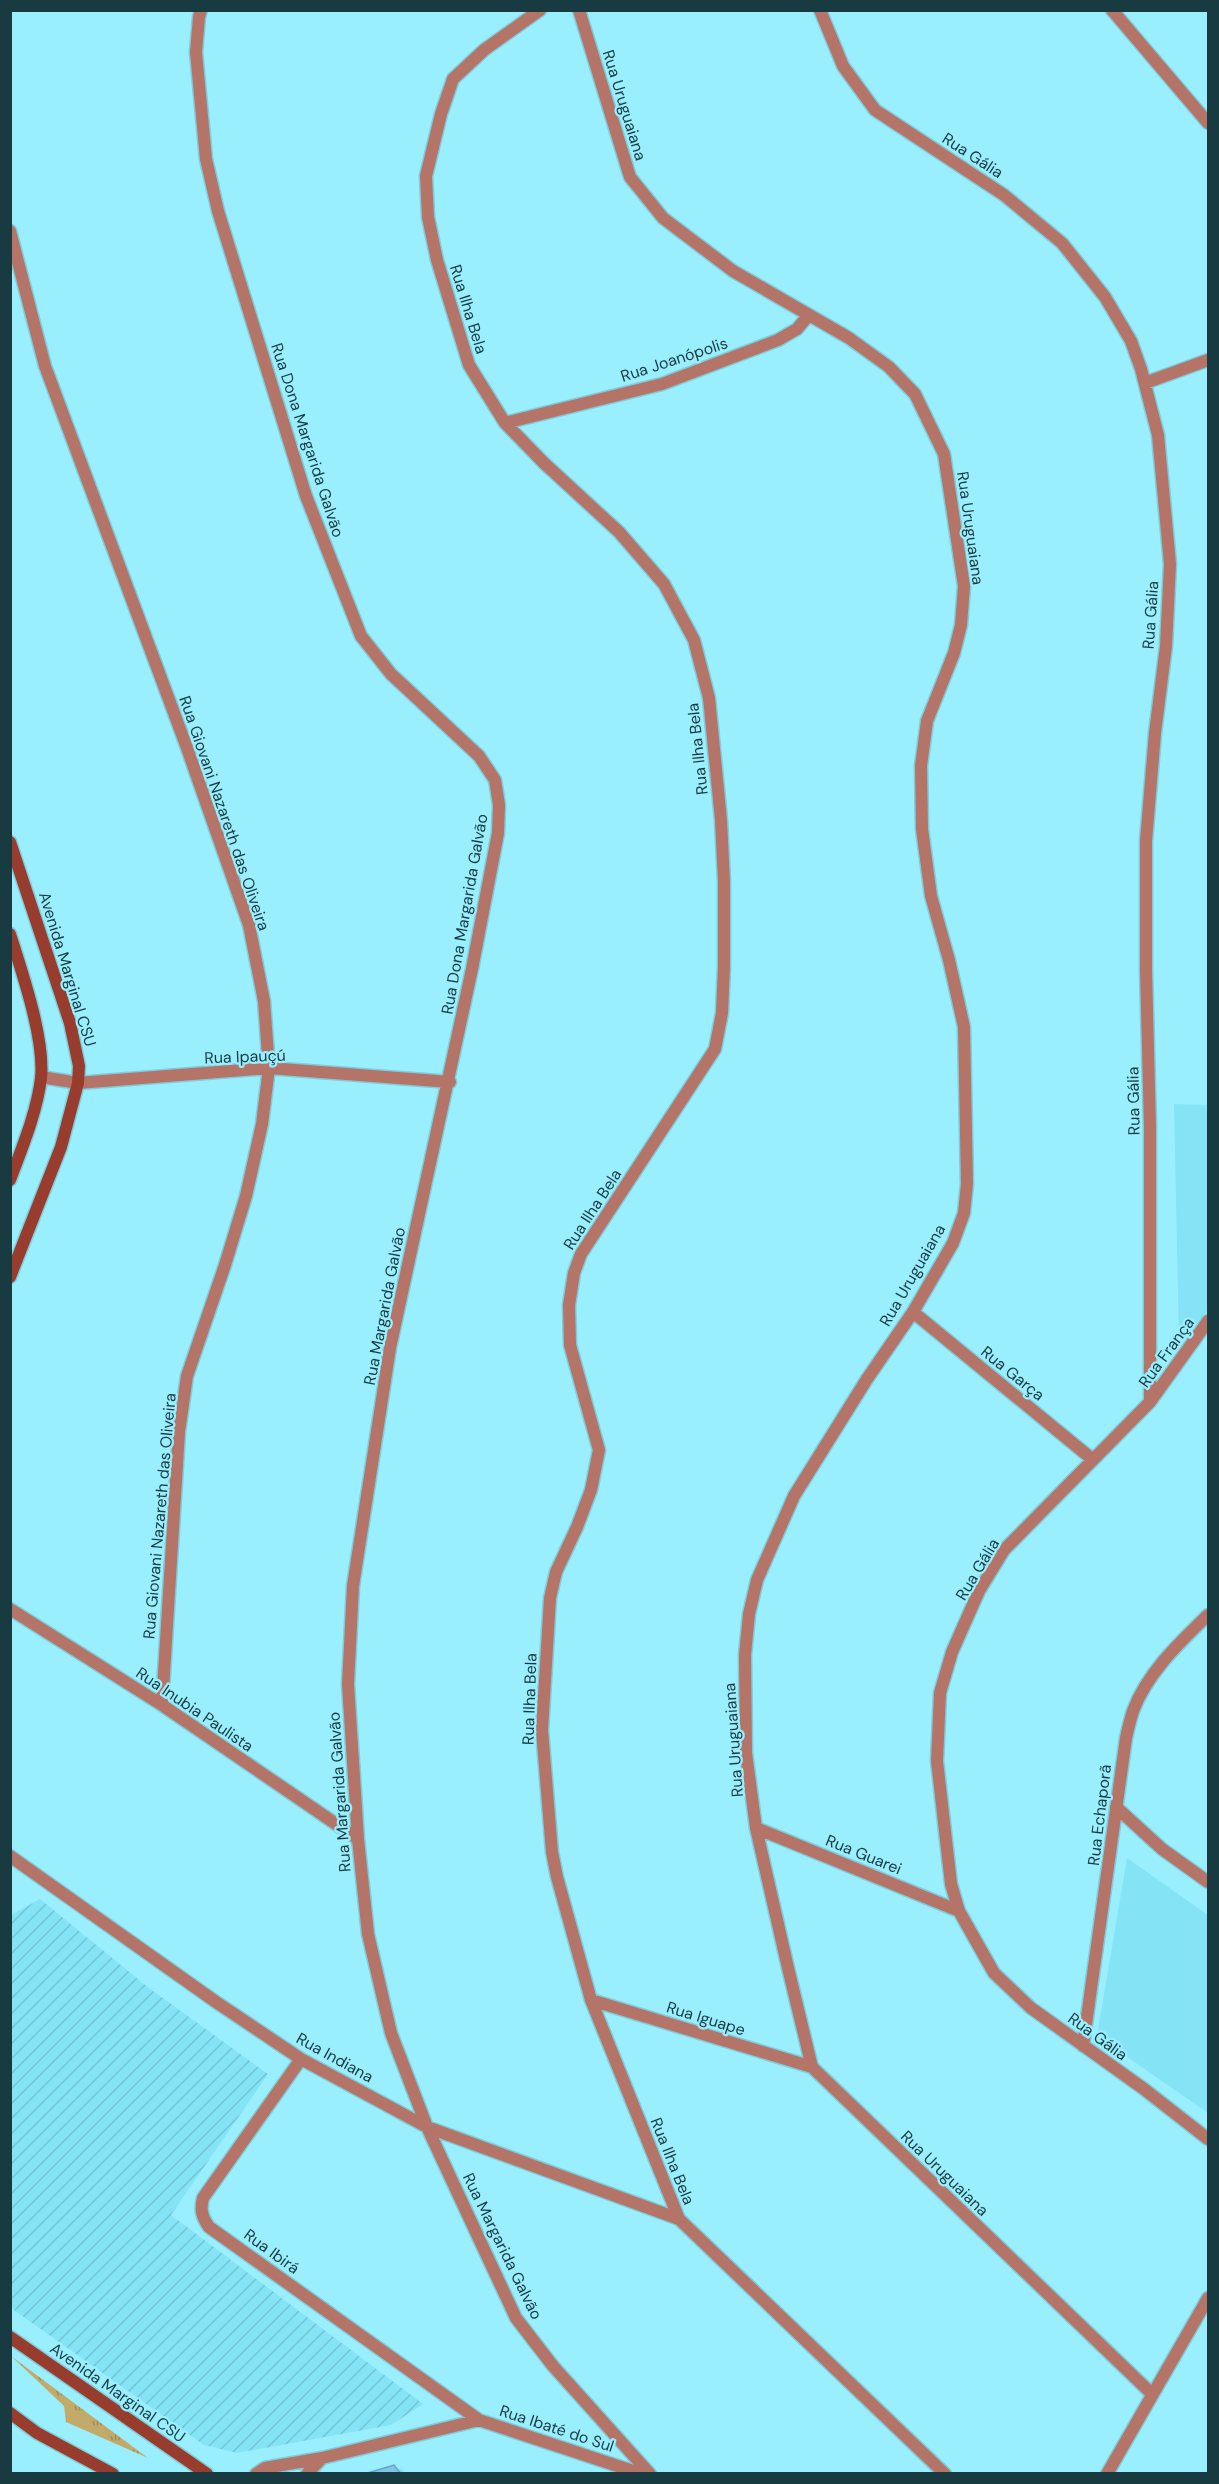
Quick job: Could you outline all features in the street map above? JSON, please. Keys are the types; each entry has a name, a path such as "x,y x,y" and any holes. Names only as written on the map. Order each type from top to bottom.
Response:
{"main road":[{"name":"Avenida Marginal CSU","path":"10,842 70,1023 77,1050 78,1083 61,1147 10,1277"},
{"path":"10,934 30,1004 38,1042 41,1077 33,1113 10,1180"},
{"name":"Avenida Marginal CSU","path":"10,2337 207,2474"},
{"path":"10,2413 37,2433 113,2474"}],"street":[{"name":"Rua Dona Margarida Galvão","path":"201,10 196,52 206,159 218,211 306,496 361,636 391,674 479,756 495,780 499,805 498,833 458,1039"},
{"name":"Rua Ilha Bela","path":"540,10 484,50 453,79 441,114 426,176 428,217 437,260 469,365 505,423 544,463 619,532 664,584 694,640 709,698 721,820 724,966 722,1013 715,1049 581,1254 574,1273 569,1305 570,1345 599,1450 591,1490 556,1572 550,1598 542,1730 552,1852 591,2000 679,2219 945,2474"},
{"name":"Rua Uruguaiana","path":"579,10 630,177 663,219 732,271 849,338 889,367 915,394 944,454 964,586 959,634 954,653 927,721 921,766 922,829 931,896 949,960 964,1028 967,1184 963,1213 954,1243 913,1312 867,1379 794,1496 757,1580 749,1614 745,1654 747,1752 756,1828 812,2067 1152,2394"},
{"name":"Rua Gália","path":"820,10 843,66 875,110 1004,195 1062,243 1105,297 1131,341 1158,435 1170,564 1166,646 1155,733 1146,841 1146,981 1150,1127 1150,1402 1004,1550 979,1592 952,1652 940,1693 937,1761 951,1884 959,1911 994,1973 1031,2008 1209,2139"},
{"path":"1112,10 1209,123"},
{"name":"Rua Giovani Nazareth das Oliveira","path":"11,235 45,366 187,748 249,925 264,1001 269,1068 262,1124 246,1196 187,1376 179,1432 162,1706"},
{"name":"Rua Joanópolis","path":"505,423 662,384 778,340 797,329 808,316"},
{"path":"1144,383 1209,360"},
{"name":"Rua Margarida Galvão","path":"458,1039 390,1348 353,1586 348,1683 358,1839 368,1934 392,2033 427,2127 516,2318 553,2366 650,2474"},
{"name":"Rua Ipauçú","path":"41,1077 78,1083 269,1068 450,1082"},
{"name":"Rua Garça","path":"913,1312 1092,1459"},
{"name":"Rua França","path":"1150,1402 1209,1321"},
{"name":"Rua Inubia Paulista","path":"10,1609 162,1706 358,1839"},
{"name":"Rua Echaporã","path":"1083,2046 1126,1738 1133,1710 1148,1682 1168,1656 1209,1615"},
{"path":"1116,1807 1162,1849 1209,1882"},
{"name":"Rua Guarei","path":"756,1828 959,1911"},
{"name":"Rua Indiana","path":"10,1856 216,2002 301,2059 427,2127 679,2219"},
{"name":"Rua Iguape","path":"591,2000 812,2067"},
{"name":"Rua Ibirá","path":"301,2059 203,2198 201,2207 205,2222 479,2420"},
{"path":"1107,2474 1209,2298"},
{"name":"Rua Ibaté do Sul","path":"256,2474 265,2468 322,2458 479,2420 642,2474"},
{"path":"307,2474 322,2458"}],"shaded area":[{"path":"1174,1104 1208,1105 1208,1310 1179,1343"},
{"path":"1127,1858 1208,1915 1208,2113 1097,2036"},
{"path":"40,1899 149,1988 268,2074 171,2215 423,2404 391,2425 237,2453 204,2445 11,2308 11,1915"}],"green space":[{"path":"11,2356 148,2458 66,2422 64,2406"}],"building":[{"path":"394,2465 401,2474 364,2474"}]}
